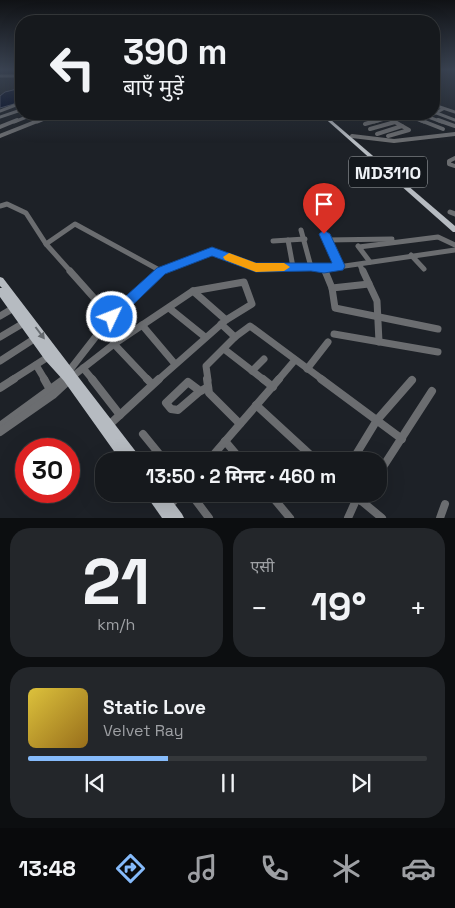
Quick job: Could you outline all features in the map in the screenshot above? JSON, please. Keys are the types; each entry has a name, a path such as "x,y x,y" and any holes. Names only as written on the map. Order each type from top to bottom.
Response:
{"main road":[{"name":"MD3110","path":"329,120 455,229"},
{"name":"MD3110","path":"330,120 352,136 455,229"},
{"path":"0,280 122,452"},
{"path":"0,291 22,324 48,357 69,377 109,424 129,452"},
{"path":"159,502 169,513"}],"street":[{"path":"0,111 15,105"},
{"path":"440,108 455,112"},
{"path":"0,117 15,112"},
{"path":"440,115 454,119"},
{"path":"0,126 15,119"},
{"path":"421,121 441,128 454,119"},
{"path":"19,120 32,130"},
{"path":"0,136 44,120"},
{"path":"365,124 380,120"},
{"path":"388,136 409,130 392,120"},
{"path":"438,120 455,126"},
{"path":"370,129 395,122"},
{"path":"33,123 39,126"},
{"path":"7,124 18,131"},
{"path":"377,134 402,126"},
{"path":"352,136 394,141 455,134"},
{"path":"455,158 449,164 455,166"},
{"path":"0,206 7,204 26,213 46,244 112,317"},
{"path":"46,244 75,224 161,271"},
{"path":"302,230 311,267"},
{"path":"339,266 326,237 354,240 375,238 409,240 438,237 455,245"},
{"path":"273,241 305,238"},
{"path":"359,247 375,238"},
{"path":"288,240 294,266"},
{"path":"354,240 370,262"},
{"path":"69,377 112,317 161,271 212,251 256,268 294,266 324,269 455,250"},
{"path":"411,255 424,269"},
{"path":"360,265 377,301 380,316 379,342"},
{"path":"324,269 332,288 336,308 438,329"},
{"path":"0,432 114,344 193,291 244,282 252,304 223,322 205,337 109,424"},
{"path":"332,288 369,284"},
{"path":"193,291 235,337"},
{"path":"169,308 205,337"},
{"path":"0,316 12,309"},
{"path":"0,337 22,324"},
{"path":"142,325 175,364"},
{"path":"240,424 209,393 206,366 235,337 250,326 402,439"},
{"path":"334,334 438,352"},
{"path":"0,361 34,339"},
{"path":"307,369 328,342"},
{"path":"114,344 152,384"},
{"path":"224,349 273,387"},
{"path":"0,388 48,357"},
{"path":"252,371 264,359"},
{"path":"215,452 295,360"},
{"path":"36,365 52,393"},
{"path":"83,368 120,414"},
{"path":"357,452 377,420 412,380"},
{"path":"200,391 208,387"},
{"path":"387,461 432,391"},
{"path":"0,426 52,393"},
{"path":"256,405 307,452"},
{"path":"143,434 158,452"},
{"path":"225,440 235,452"},
{"path":"169,513 175,502"},
{"path":"197,502 209,518"},
{"path":"277,502 290,518"},
{"path":"348,518 356,502"},
{"path":"365,502 382,518"},
{"path":"440,518 445,504"}],"water":[{"path":"4,93 15,93 15,102 0,108 0,96"}],"slow traffic":[{"path":"229,257 256,268 284,267"}],"route":[{"path":"112,317 161,271 212,251 256,268 294,266 324,269 339,266 324,234"}]}
